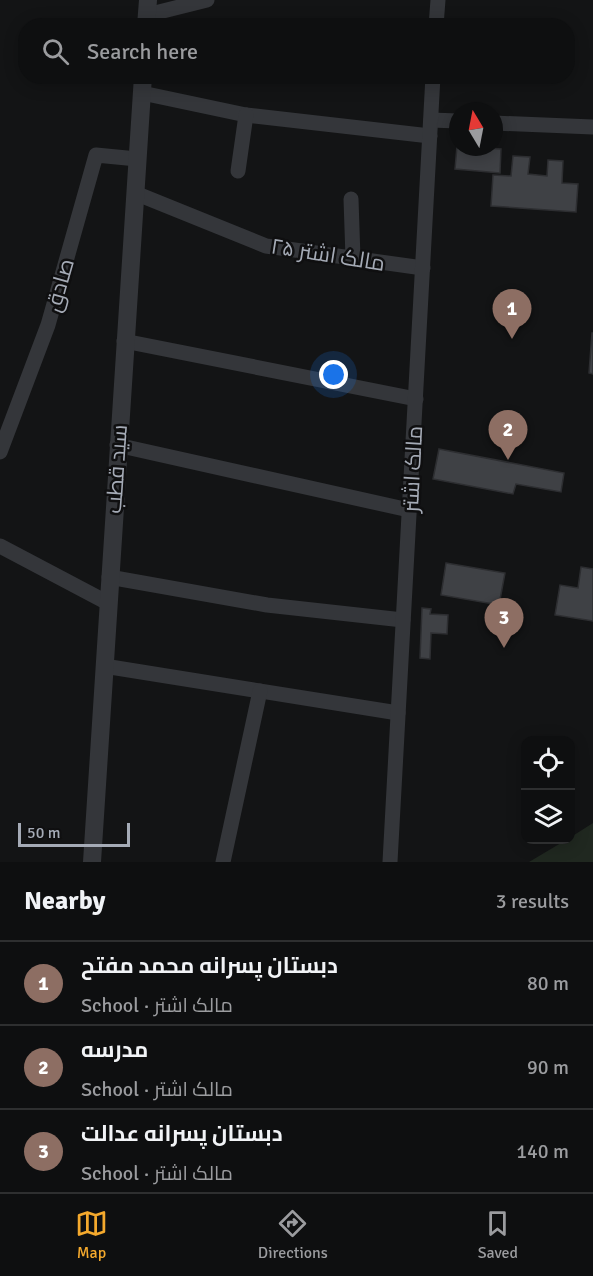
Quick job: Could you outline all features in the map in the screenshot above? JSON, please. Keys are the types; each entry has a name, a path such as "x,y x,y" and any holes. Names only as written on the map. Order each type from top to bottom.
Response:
{"street":[{"path":"147,13 207,0"},
{"path":"437,18 438,0"},
{"name":"مالک اشتر","path":"390,862 433,84"},
{"path":"142,85 246,115 430,136"},
{"name":"سید قطب","path":"92,862 117,445 142,85"},
{"path":"238,171 246,115"},
{"path":"431,120 449,121"},
{"path":"503,123 593,127"},
{"name":"صادق","path":"0,452 48,325 96,155 137,159"},
{"name":"مالک اشتر ۲۵","path":"135,193 266,246 423,268"},
{"path":"351,199 353,258"},
{"path":"124,341 416,399"},
{"path":"117,445 409,510"},
{"path":"0,546 108,603"},
{"path":"109,577 267,605 403,620"},
{"path":"104,666 398,713"},
{"path":"223,862 260,691"}],"shaded area":[{"path":"593,823 593,862 529,862 559,844 575,844 575,834"}],"building":[{"path":"456,156 501,156 500,173 455,169"},
{"path":"513,156 530,157 528,174 547,176 548,160 563,161 562,183 578,184 576,212 491,206 493,175 511,176"},
{"path":"593,333 593,374 589,373"},
{"path":"439,449 564,473 561,492 516,484 513,494 433,479"},
{"path":"446,563 505,573 499,605 441,595"},
{"path":"581,567 593,569 593,621 555,615 560,585 578,588"},
{"path":"422,608 431,609 430,614 448,615 447,634 431,633 430,659 420,658"}],"place":[{"name":"دبستان پسرانه محمد مفتح","path":"512,339"},
{"name":"مدرسه","path":"508,460"},
{"name":"دبستان پسرانه عدالت","path":"504,648"}]}
